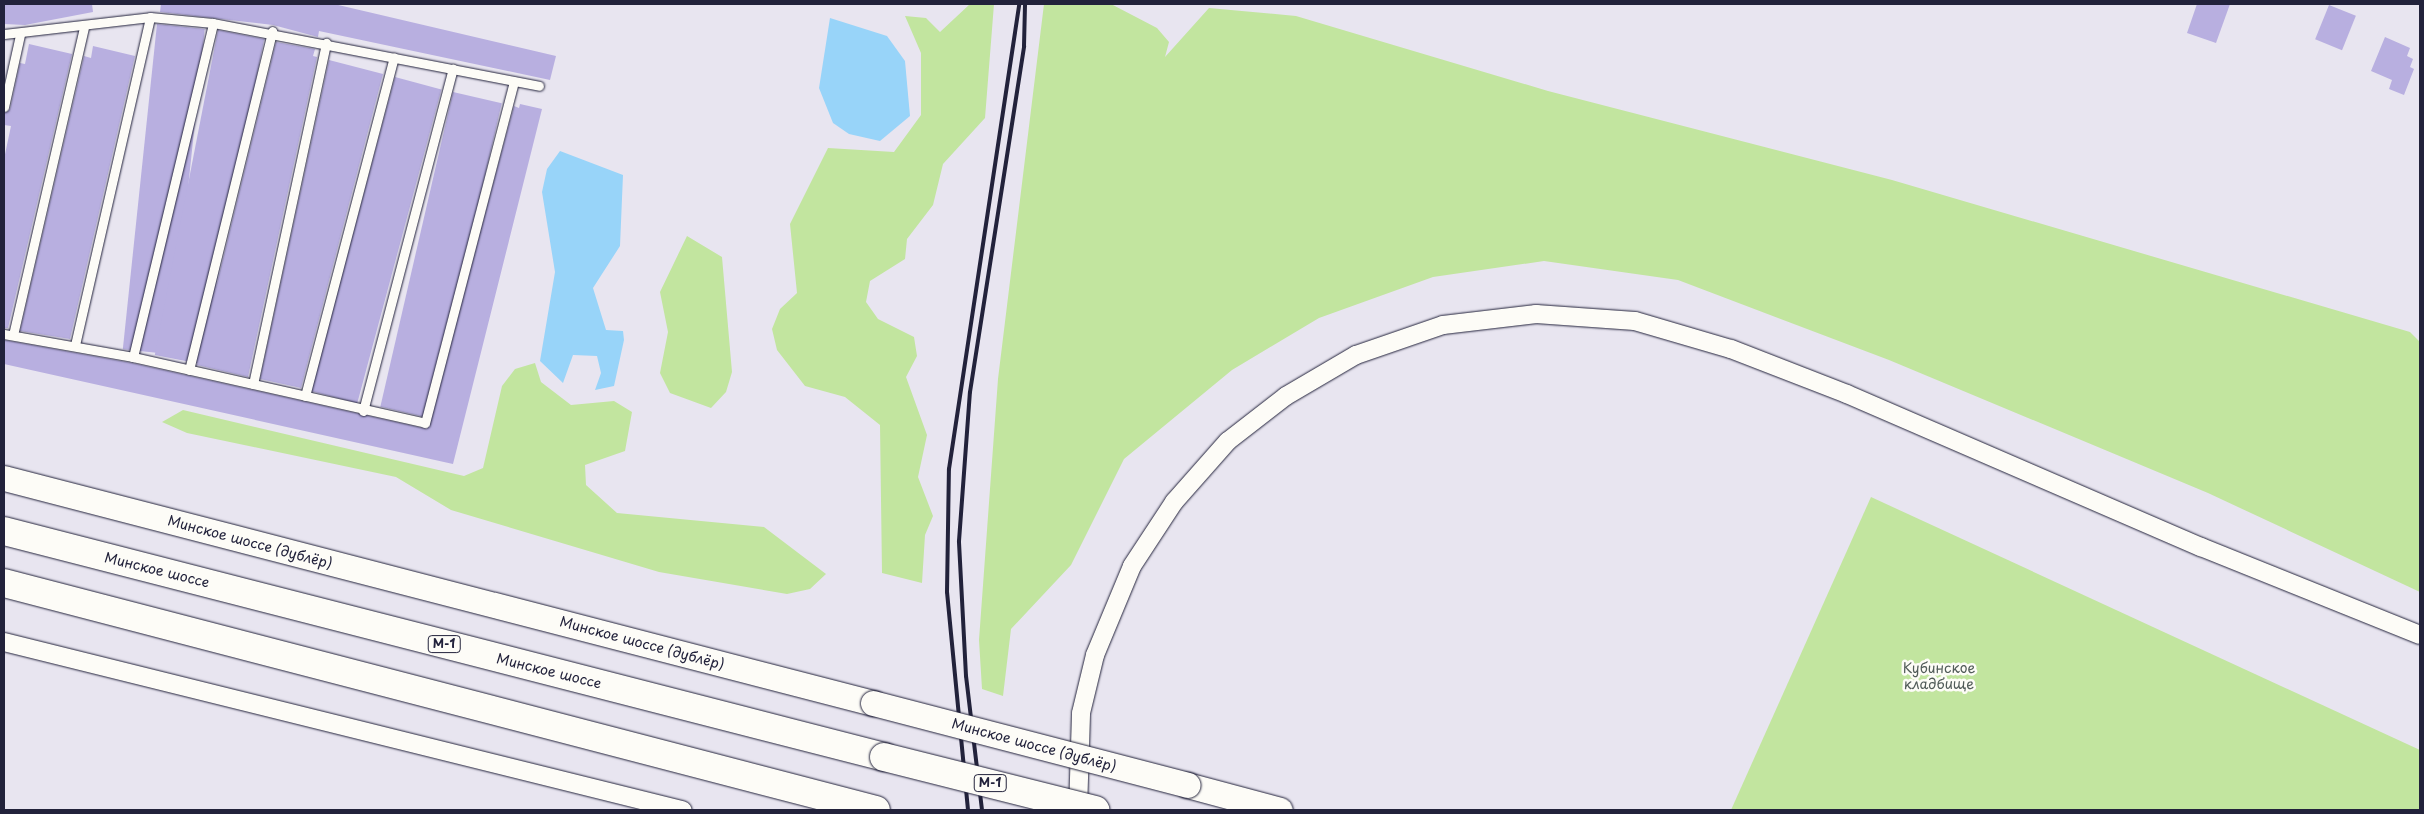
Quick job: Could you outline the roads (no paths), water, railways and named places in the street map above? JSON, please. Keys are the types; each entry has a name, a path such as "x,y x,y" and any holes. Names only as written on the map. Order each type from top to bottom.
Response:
{"highway":[{"name":"Минское шоссе","path":"4,530 1095,810"},
{"path":"4,583 876,810"}],"main road":[{"name":"Минское шоссе (дублёр)","path":"4,478 1280,810"}],"street":[{"path":"1078,810 1081,713 1095,655 1132,566 1174,502 1228,441 1286,396 1356,355 1443,325 1536,314 1635,321 1731,349 1846,394 2201,548 2420,635"},
{"path":"4,642 682,810"}],"lane":[{"path":"75,346 150,17"},
{"path":"4,34 84,28 150,17 213,23 272,31 539,86"},
{"path":"133,357 213,23"},
{"path":"84,28 8,334 133,357 425,424 514,81"},
{"path":"189,370 272,31"},
{"path":"4,108 20,34"},
{"path":"253,384 326,43"},
{"path":"305,396 394,57"},
{"path":"363,411 453,69"}],"water":[{"path":"830,18 887,36 905,61 910,116 880,141 849,134 833,123 819,88"},
{"path":"560,151 623,175 620,246 593,288 606,330 623,331 624,340 614,386 595,390 601,373 597,356 573,355 563,383 540,361 555,272 542,192 547,169"}],"railway":[{"path":"968,810 947,592 949,469 1019,4"},
{"path":"982,810 966,676 959,541 970,392 1024,46 1025,4"}],"park label":[{"name":"Кубинское кладбище","path":"1939,676"}]}
